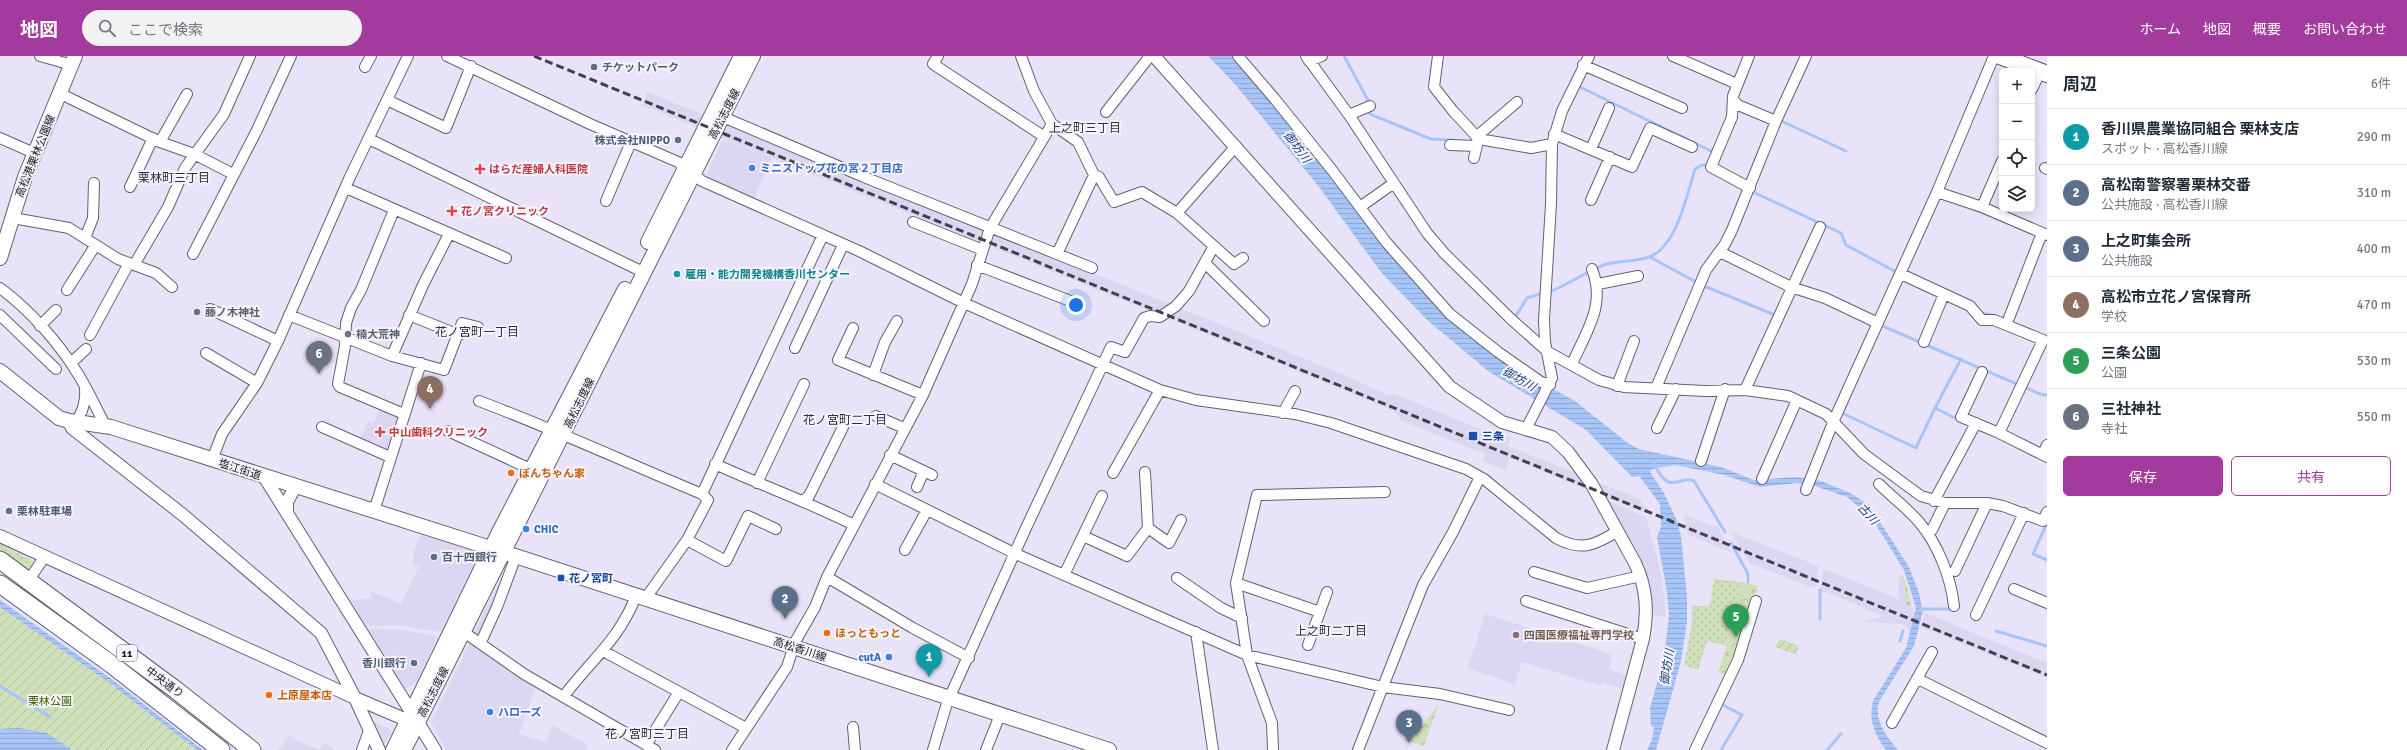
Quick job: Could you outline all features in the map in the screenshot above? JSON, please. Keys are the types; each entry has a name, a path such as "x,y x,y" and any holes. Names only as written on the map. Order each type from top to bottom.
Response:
{"highway":[{"name":"中央通り","path":"0,560 29,580 252,750"},
{"name":"中央通り","path":"0,584 111,664 221,750"}],"main road":[{"path":"2000,56 2043,73"},
{"name":"高松志度線","path":"689,173 723,117 748,57"},
{"name":"高松志度線","path":"393,750 412,719 459,629 503,552 538,472 748,57"},
{"name":"高松港栗林公園線","path":"2,249 13,218 18,197 34,153 61,94 73,60"},
{"name":"塩江街道","path":"0,371 59,418 72,422 104,425 265,478 503,552"},
{"name":"高松香川線","path":"503,552 950,698 1000,715 1080,746 1109,750"},
{"name":"高松志度線","path":"404,750 412,719"}],"street":[{"path":"40,56 73,60"},
{"path":"90,335 168,207 185,168 224,114 250,56"},
{"path":"193,254 232,174 257,130 291,56"},
{"path":"365,68 371,56"},
{"path":"212,460 222,434 257,383 278,341 346,188 408,56"},
{"path":"447,56 471,66 590,124 678,162 689,173 823,234 964,303 1160,390 1196,400 1283,413 1330,423 1466,469 1480,477 1556,538 1570,545 1587,546 1618,531"},
{"path":"938,56 933,64 1043,136"},
{"path":"1021,56 1034,91 1052,124 1078,142 1094,175 1099,177 1114,202 1142,192 1177,213 1234,264 1243,258"},
{"path":"1106,112 1150,56"},
{"path":"1154,56 1450,387 1502,422 1552,438 1568,452 1581,467 1618,531 1641,576 1646,606 1643,639 1613,750"},
{"path":"1238,56 1279,104 1401,260 1450,314 1498,352 1541,382 1550,386"},
{"path":"1322,56 1307,58 1350,115 1427,233 1444,253 1548,352 1599,380 1617,386 1676,389 1725,389 1778,393 1797,400 1826,414 1834,420 1864,454 1921,496 1945,503 1987,503 2024,513 2043,521 2047,512"},
{"path":"1438,56 1434,87 1477,141"},
{"path":"1673,56 1737,84"},
{"path":"1749,56 1732,100 1732,117 1711,167 1750,188"},
{"path":"1656,388 1706,270 1720,252 1750,188 1776,121 1806,56"},
{"path":"1807,485 1834,420 1937,192 1994,56"},
{"path":"1526,429 1550,386 1552,372 1544,331 1544,305 1551,204 1553,139 1586,60 1682,108"},
{"path":"387,100 446,128 471,66"},
{"path":"2035,85 2043,73"},
{"path":"61,94 157,140 194,154 232,174"},
{"path":"130,187 157,140 187,94"},
{"path":"1732,100 1738,105 1776,121"},
{"path":"1474,158 1477,141 1517,102"},
{"path":"1350,115 1370,106"},
{"path":"1591,149 1609,108"},
{"path":"723,117 990,228 1092,268"},
{"path":"732,750 787,667 793,647 815,607 827,576 904,428 923,395 964,303 990,228 1043,136 1052,124"},
{"path":"1450,145 1477,141 1531,148 1553,139 1591,149 1632,167 1650,128 1692,147"},
{"path":"0,138 34,153"},
{"path":"368,140 640,270"},
{"path":"606,201 631,142"},
{"path":"1177,213 1236,146"},
{"path":"1591,200 1610,157"},
{"path":"1982,207 1999,168"},
{"path":"1057,254 1094,175"},
{"path":"85,238 93,218 94,183"},
{"path":"1360,207 1394,183"},
{"path":"346,188 506,258"},
{"path":"1937,192 1982,207 2044,234 2009,318"},
{"path":"394,210 362,290 351,308 344,337 345,346 338,384 340,387 404,414"},
{"path":"13,218 69,228 95,246 132,264 156,273 172,287"},
{"path":"913,222 983,250"},
{"path":"1744,390 1820,227"},
{"path":"392,356 449,234"},
{"path":"702,494 715,464 764,365 823,234"},
{"path":"794,348 844,245"},
{"path":"67,290 95,246"},
{"path":"933,750 950,698 1111,347 1125,352 1144,318 1150,316 1160,317 1176,306 1189,291 1206,264 1214,246"},
{"path":"1720,252 1791,287 1825,298 1878,323"},
{"path":"1206,264 1264,321"},
{"path":"977,265 1073,302"},
{"path":"1572,364 1598,302 1598,284 1592,269"},
{"path":"1901,274 1970,306 1982,320 1994,320 2043,340 1999,433"},
{"path":"1598,284 1638,276"},
{"path":"1,290 18,303 40,326 70,363 85,387 104,425"},
{"path":"1924,342 1944,294"},
{"path":"210,309 278,341"},
{"path":"40,326 56,310"},
{"path":"0,315 56,369"},
{"path":"289,315 392,356 444,370 462,323 478,327"},
{"path":"410,315 458,335"},
{"path":"873,375 885,342 897,321"},
{"path":"853,328 838,360 923,395"},
{"path":"1617,386 1634,341"},
{"path":"70,363 86,349"},
{"path":"206,353 257,383"},
{"path":"374,511 421,363"},
{"path":"1982,372 1961,417 1999,433 2045,456 2047,445"},
{"path":"757,483 804,384"},
{"path":"85,387 86,398 79,417 72,422 72,428 183,515 321,633 370,728 379,750"},
{"path":"1657,428 1676,389"},
{"path":"1700,461 1725,389"},
{"path":"1113,473 1160,390"},
{"path":"1283,413 1295,391"},
{"path":"1762,479 1797,400"},
{"path":"479,401 558,432 702,494 708,500 687,540 640,597 628,617 603,651 564,696"},
{"path":"876,416 904,428"},
{"path":"1934,501 1976,423"},
{"path":"322,427 390,457"},
{"path":"804,500 809,496 843,428"},
{"path":"448,431 538,472"},
{"path":"890,455 928,473 916,487"},
{"path":"715,464 775,492 804,500 854,525"},
{"path":"1083,536 1127,556 1148,528 1145,472"},
{"path":"1358,750 1423,585 1453,532 1480,477"},
{"path":"265,478 359,626 412,719 435,750"},
{"path":"875,484 1016,554 1247,655 1384,687 1440,694 1509,710"},
{"path":"1879,484 1914,517 1930,539 1948,577 1954,606"},
{"path":"287,512 287,502 295,487"},
{"path":"1273,750 1272,723 1247,655 1236,583 1257,495 1385,492"},
{"path":"1064,575 1102,496"},
{"path":"1932,530 1945,503"},
{"path":"1954,570 1987,503"},
{"path":"905,550 927,510"},
{"path":"1976,615 2024,513"},
{"path":"687,540 726,561 748,516 776,529"},
{"path":"1148,528 1169,543 1181,520"},
{"path":"0,536 355,698 412,719"},
{"path":"481,642 497,608 503,552"},
{"path":"29,580 45,556"},
{"path":"1534,572 1587,588 1641,576"},
{"path":"827,576 913,628 969,658"},
{"path":"1177,578 1221,608 1242,618"},
{"path":"1236,583 1320,612"},
{"path":"2014,589 2047,603"},
{"path":"1308,645 1327,592"},
{"path":"1526,601 1643,639"},
{"path":"1695,750 1717,708 1741,654 1756,601"},
{"path":"459,629 481,642 524,674 651,748 679,692"},
{"path":"1196,632 1213,750"},
{"path":"603,651 746,728"},
{"path":"1892,724 1932,652"},
{"path":"1918,679 2047,743"},
{"path":"986,750 1000,715"},
{"path":"853,727 850,740 855,750"},
{"path":"362,750 370,728"}],"shaded area":[{"path":"647,92 1342,374 1390,396 1392,393 1502,438 1504,436 1511,438 1508,446 1640,499 1643,506 1647,508 1647,514 1510,458 1505,470 1482,461 1485,454 1402,421 1393,411 1337,387 642,105"},
{"path":"723,139 772,158 753,201 704,179"},
{"name":"中山歯科クリニック","path":"381,406 400,414 390,450 386,451 360,440 368,422 373,424"},
{"path":"1607,500 1646,517 1661,571 1666,617 1650,614"},
{"path":"1684,515 1720,528 1720,532 1732,553 1687,534"},
{"path":"1731,532 1819,566 1816,586 1813,588 1749,563"},
{"path":"421,534 475,551 477,558 440,632 396,625 367,626 350,600 367,599 371,596 370,591 401,604 419,566 413,565 414,550"},
{"path":"507,567 481,637 476,636 474,632"},
{"path":"1824,569 1898,599 1899,575 1904,582 1905,603 1913,609 1915,618 1911,632 1902,624 1864,622 1883,616 1826,592 1820,592"},
{"path":"1925,613 2047,663 2047,678 1921,627"},
{"name":"四国医療福祉専門学校","path":"1485,614 1612,654 1609,669 1626,675 1623,689 1602,683 1601,686 1522,662 1515,684 1468,668"},
{"path":"368,628 405,630 438,636 417,682 406,689"},
{"path":"469,644 474,644 519,677 536,686 519,734 545,742 552,725 588,745 586,750 446,750 431,722"},
{"path":"375,722 392,730 385,744 380,742 372,724"},
{"path":"289,735 298,742 319,749 325,742 336,750 278,750"}],"green space":[{"path":"0,544 34,561 27,570 0,552"},
{"path":"1899,575 1904,577 1912,607 1905,603 1904,582"},
{"path":"1714,579 1741,582 1733,627 1727,646 1707,641 1698,670 1684,665 1692,622 1692,606 1710,606"},
{"path":"1741,582 1758,586 1739,652 1727,675 1718,672 1733,627"},
{"name":"栗林公園","path":"0,607 108,682 197,750 0,750"},
{"path":"1779,639 1798,645 1797,655 1775,647"},
{"path":"1439,704 1424,746 1404,740 1418,731"}],"water":[{"path":"1208,56 1234,56 1437,304 1534,379 1575,401 1629,444 1639,449 1721,467 1754,480 1796,477 1821,481 1850,493 1869,505 1909,567 1919,593 1923,611 1914,646 1880,700 1878,707 1879,720 1882,727 1898,750 1886,750 1878,739 1873,726 1871,713 1874,699 1906,648 1916,608 1904,570 1878,528 1864,511 1847,497 1812,485 1797,483 1760,487 1724,475 1675,465 1652,469 1650,472 1664,493 1677,521 1681,536 1687,597 1687,621 1681,661 1656,750 1647,750 1652,740 1654,727 1651,726 1650,708 1664,659 1669,616 1667,592 1657,537 1661,527 1660,504 1639,476 1632,477 1586,430 1488,371 1426,319 1381,272 1319,187 1234,83"},
{"path":"0,600 110,678 203,750 197,750 108,682 0,607"},
{"path":"19,728 47,733 72,750 0,750 0,729"}],"waterway":[{"path":"1344,56 1369,102"},
{"path":"1580,87 1715,153"},
{"path":"1370,114 1431,139 1453,140"},
{"path":"1779,120 1846,151"},
{"path":"1549,292 1604,265 1615,262 1644,259 1659,251 1667,243 1680,219 1695,169 1702,165 1709,165"},
{"path":"1753,192 1841,233 1846,245 1896,272"},
{"path":"1971,208 2010,224"},
{"path":"1650,257 1696,282"},
{"path":"1704,286 1775,315"},
{"path":"1514,319 1527,298 1543,293"},
{"path":"1980,313 1996,316"},
{"path":"1880,325 2040,394 2047,395"},
{"path":"1935,408 1961,359"},
{"path":"1842,413 1916,448 1935,408 1959,420"},
{"path":"1654,464 1665,480 1675,483 1684,480 1694,481 1725,532"},
{"path":"2047,523 2033,554 2047,560"},
{"path":"1731,543 1748,574 1748,582"},
{"path":"1820,590 1820,619"},
{"path":"1920,609 1951,609"},
{"path":"1900,641 1903,631"},
{"path":"1996,631 2047,646"},
{"path":"0,686 50,717"},
{"path":"1719,703 1742,715 1721,750"},
{"path":"1827,750 1841,734"}],"railway":[{"path":"534,56 2047,675"}],"place":[{"name":"チケットパーク","path":"594,67"},
{"name":"株式会社NIPPO","path":"678,140"},
{"name":"ミニストップ花の宮２丁目店","path":"752,168"},
{"name":"はらだ産婦人科医院","path":"480,169"},
{"name":"花ノ宮クリニック","path":"452,211"},
{"name":"雇用・能力開発機構香川センター","path":"677,274"},
{"name":"藤ノ木神社","path":"197,312"},
{"name":"楠大荒神","path":"348,334"},
{"name":"三社神社","path":"319,374"},
{"name":"高松市立花ノ宮保育所","path":"430,409"},
{"name":"中山歯科クリニック","path":"380,432"},
{"name":"三条","path":"1473,436"},
{"name":"ぽんちゃん家","path":"511,473"},
{"name":"栗林駐車場","path":"9,511"},
{"name":"CHIC","path":"526,529"},
{"name":"百十四銀行","path":"434,557"},
{"name":"花ノ宮町","path":"561,578"},
{"name":"高松南警察署栗林交番","path":"785,619"},
{"name":"ほっともっと","path":"827,633"},
{"name":"四国医療福祉専門学校","path":"1516,635"},
{"name":"三条公園","path":"1736,637"},
{"name":"cutA","path":"889,657"},
{"name":"香川銀行","path":"414,663"},
{"name":"香川県農業協同組合 栗林支店","path":"929,677"},
{"name":"上原屋本店","path":"269,695"},
{"name":"ハローズ","path":"490,712"},
{"name":"上之町集会所","path":"1409,743"}],"district":[{"name":"上之町三丁目","path":"1085,128"},
{"name":"栗林町三丁目","path":"174,178"},
{"name":"花ノ宮町一丁目","path":"477,332"},
{"name":"花ノ宮町二丁目","path":"845,420"},
{"name":"上之町二丁目","path":"1331,631"},
{"name":"花ノ宮町三丁目","path":"647,734"}],"water label":[{"name":"御坊川","path":"1297,147"},
{"name":"御坊川","path":"1519,379"},
{"name":"古川","path":"1868,514"},
{"name":"御坊川","path":"1667,667"}]}
